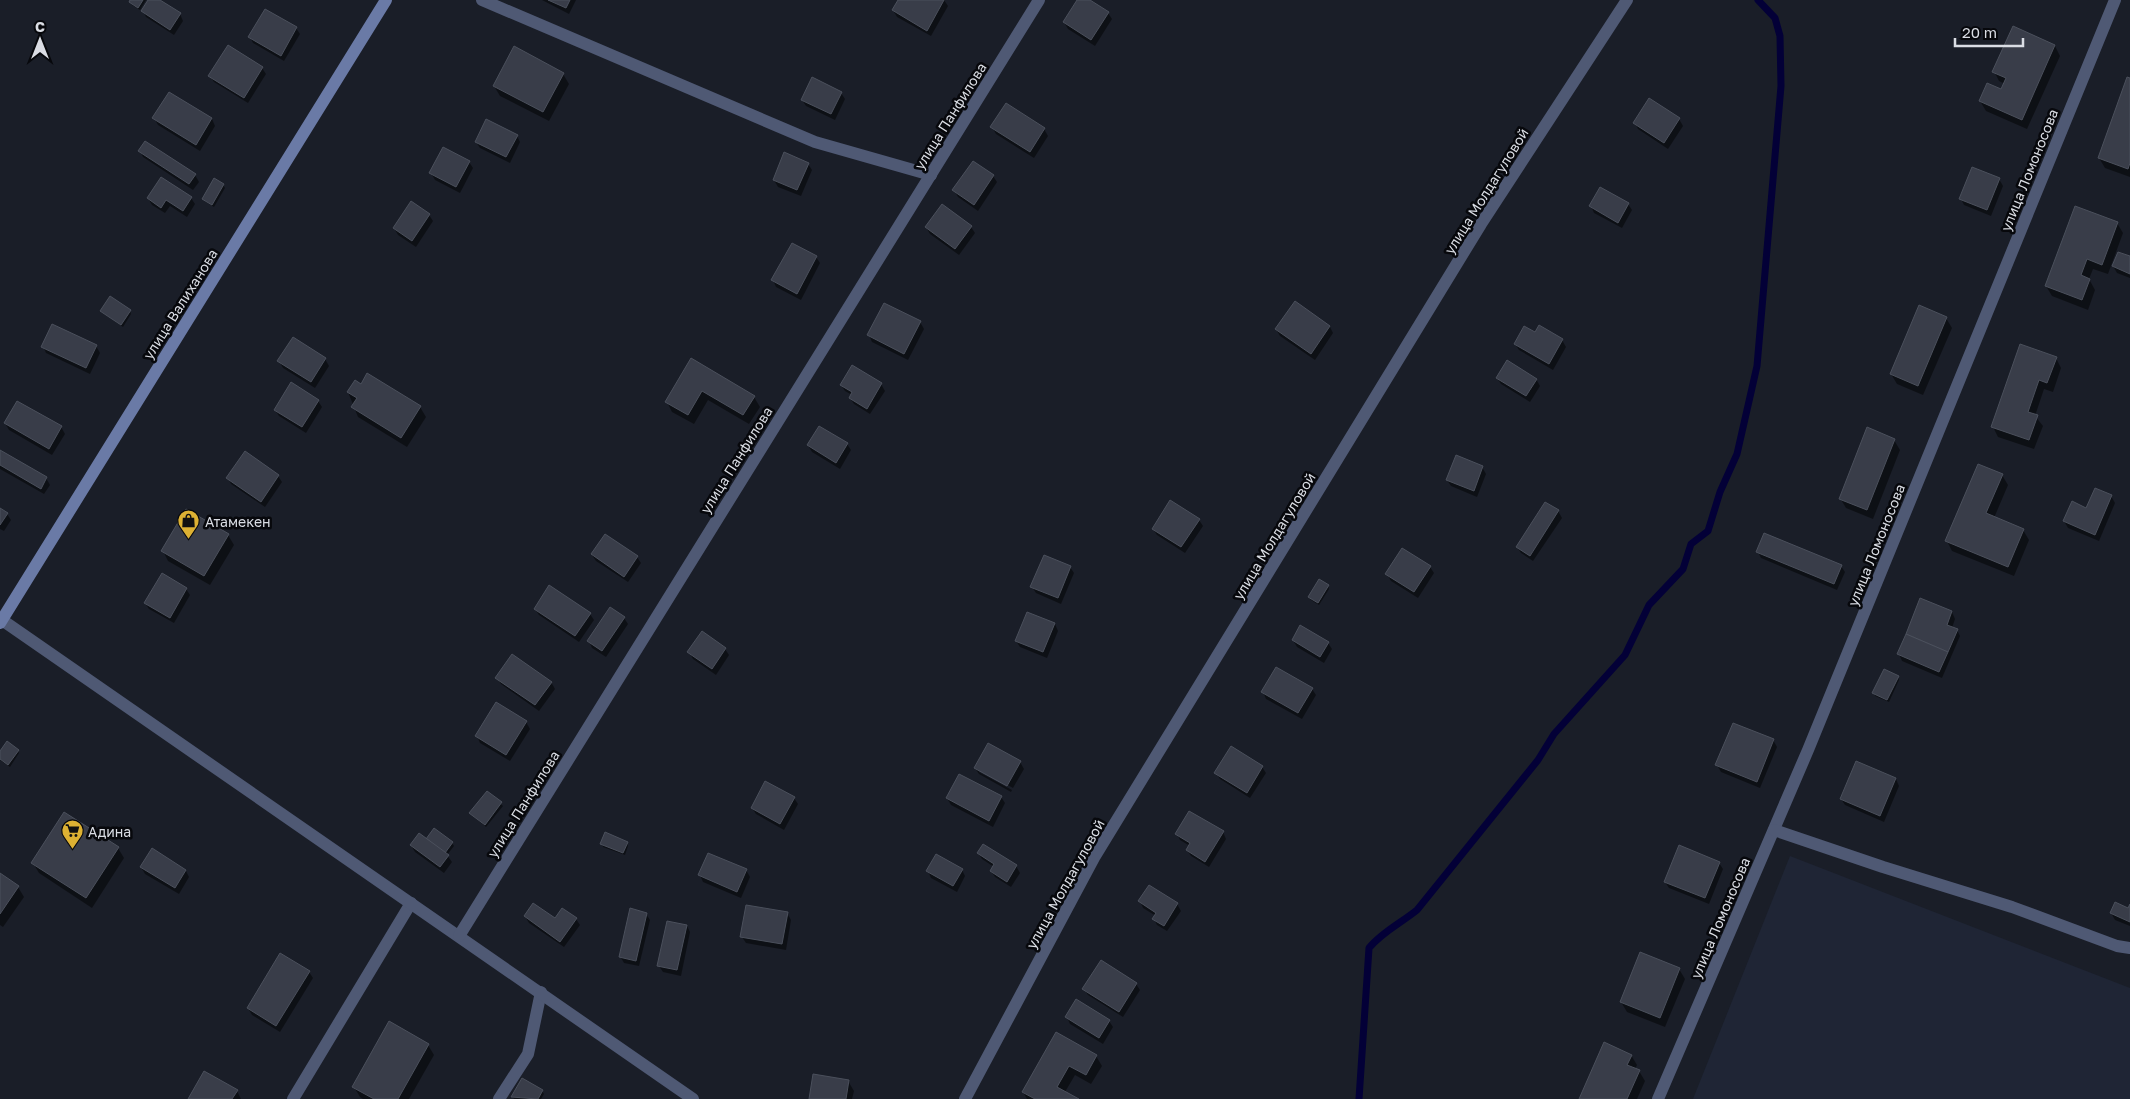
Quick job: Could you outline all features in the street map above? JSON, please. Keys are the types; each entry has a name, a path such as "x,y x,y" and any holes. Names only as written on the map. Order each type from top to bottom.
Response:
{"main road":[{"name":"улица Валиханова","path":"1,622 386,0"}],"street":[{"path":"482,0 815,142 931,175"},
{"name":"улица Панфилова","path":"459,936 1039,0"},
{"name":"улица Молдагуловой","path":"966,1099 1095,856 1481,224 1627,0"},
{"name":"улица Ломоносова","path":"1658,1099 1774,830 2115,0"},
{"path":"1,622 541,992 693,1099"},
{"path":"1774,830 1883,868 2012,907 2117,946 2130,948"},
{"path":"294,1099 411,903"},
{"path":"499,1099 528,1054 541,992"}],"shaded area":[{"path":"1790,856 2130,988 2130,1099 1693,1099"}],"building":[{"path":"130,0 143,0 138,8 129,2"},
{"path":"148,0 160,0 181,13 170,30 141,11"},
{"path":"548,0 570,0 566,8"},
{"path":"898,0 944,0 927,31 892,10"},
{"path":"1077,0 1090,0 1109,12 1091,40 1063,22"},
{"path":"265,9 297,27 281,56 248,37"},
{"path":"2013,26 2055,45 2022,120 1979,101 1987,83 2001,89 2006,78 1992,72"},
{"path":"228,45 263,67 244,98 208,76"},
{"path":"514,46 564,73 543,112 493,86"},
{"path":"812,77 842,92 831,114 801,100"},
{"path":"2127,77 2130,78 2130,163 2128,169 2098,158"},
{"path":"169,92 212,118 196,145 152,118"},
{"path":"1649,98 1680,118 1664,143 1633,123"},
{"path":"1006,103 1045,128 1030,152 990,127"},
{"path":"486,119 518,135 506,157 475,142"},
{"path":"145,141 196,174 189,184 138,151"},
{"path":"443,147 470,161 456,187 429,173"},
{"path":"784,152 809,163 797,190 773,180"},
{"path":"973,161 994,175 974,205 952,190"},
{"path":"1972,167 2000,178 1987,210 1959,199"},
{"path":"161,177 192,197 183,211 166,200 161,208 147,198"},
{"path":"214,178 224,184 212,205 202,199"},
{"path":"1600,187 1629,203 1618,223 1589,206"},
{"path":"411,201 430,214 412,241 393,228"},
{"path":"942,204 972,226 955,249 925,227"},
{"path":"2075,206 2118,222 2102,265 2087,259 2081,275 2090,279 2082,300 2045,286"},
{"path":"792,243 817,256 797,294 771,280"},
{"path":"2118,252 2130,256 2130,274 2112,266"},
{"path":"110,296 131,310 121,325 100,311"},
{"path":"1295,301 1330,326 1311,354 1275,329"},
{"path":"884,303 921,321 904,354 867,335"},
{"path":"1919,305 1947,317 1918,386 1890,374"},
{"path":"52,324 97,345 86,368 41,347"},
{"path":"1539,325 1563,339 1549,364 1514,344 1524,326 1535,332"},
{"path":"293,337 326,358 311,382 277,361"},
{"path":"2020,344 2057,357 2047,383 2039,380 2028,412 2038,415 2029,440 1991,427"},
{"path":"691,358 755,396 743,415 702,391 688,415 665,402"},
{"path":"1507,360 1537,379 1526,396 1496,378"},
{"path":"852,365 882,383 867,409 849,398 852,392 840,385"},
{"path":"367,373 421,406 401,438 351,407 357,398 347,392 355,380 361,384"},
{"path":"291,382 319,400 302,427 274,410"},
{"path":"17,401 62,426 49,449 4,423"},
{"path":"819,426 848,443 836,463 807,445"},
{"path":"1867,427 1895,439 1867,510 1839,499"},
{"path":"0,450 47,477 41,489 0,465"},
{"path":"245,451 279,475 261,502 226,478"},
{"path":"1456,455 1483,466 1474,491 1446,480"},
{"path":"1978,464 2003,474 1986,513 2024,529 2008,567 1945,541"},
{"path":"2095,488 2112,495 2095,535 2063,521 2072,501 2086,508"},
{"path":"1170,500 1200,519 1181,547 1152,529"},
{"path":"1545,502 1559,510 1530,556 1516,547"},
{"path":"0,508 8,513 0,525"},
{"path":"186,509 229,534 204,576 161,551"},
{"path":"1764,533 1842,565 1834,584 1756,552"},
{"path":"605,534 638,556 624,577 591,554"},
{"path":"1402,548 1431,566 1414,592 1385,574"},
{"path":"1044,555 1071,566 1058,598 1030,587"},
{"path":"162,573 187,588 170,618 144,603"},
{"path":"1319,579 1329,585 1318,603 1308,597"},
{"path":"549,585 591,613 575,636 534,609"},
{"path":"1920,598 1952,611 1947,625 1958,629 1948,652 1906,634"},
{"path":"610,607 625,617 602,651 587,641"},
{"path":"1027,612 1055,623 1043,652 1015,641"},
{"path":"1300,625 1329,642 1320,657 1292,640"},
{"path":"702,631 726,648 712,669 687,652"},
{"path":"1906,634 1948,652 1939,672 1897,654"},
{"path":"512,654 552,682 535,705 495,678"},
{"path":"1276,667 1313,688 1298,713 1261,692"},
{"path":"1884,669 1899,676 1887,700 1872,693"},
{"path":"496,702 527,721 506,755 475,736"},
{"path":"1733,723 1774,739 1757,782 1715,765"},
{"path":"7,741 19,750 8,765 0,759 0,751"},
{"path":"988,743 1021,761 1007,786 974,768"},
{"path":"1231,746 1263,766 1247,793 1214,773"},
{"path":"1856,761 1896,778 1880,816 1840,799"},
{"path":"959,774 1002,796 989,821 946,798"},
{"path":"765,781 795,797 780,824 751,808"},
{"path":"487,791 502,802 485,825 469,813"},
{"path":"1189,811 1224,831 1205,862 1186,850 1190,843 1175,834"},
{"path":"64,812 119,847 86,898 31,863"},
{"path":"434,828 453,842 445,853 426,839"},
{"path":"605,832 628,842 623,853 600,844"},
{"path":"419,833 449,855 440,867 410,845"},
{"path":"983,844 1017,865 1007,882 990,871 994,864 977,853"},
{"path":"1679,845 1720,862 1705,898 1664,882"},
{"path":"152,848 186,870 175,888 140,867"},
{"path":"708,853 747,869 737,892 698,875"},
{"path":"936,854 963,869 953,886 926,871"},
{"path":"0,873 19,886 0,914"},
{"path":"1149,885 1178,903 1164,926 1152,919 1156,913 1138,901"},
{"path":"2115,902 2128,908 2130,904 2130,922 2110,913"},
{"path":"533,903 555,918 562,908 577,918 560,942 524,916"},
{"path":"746,905 788,912 782,944 740,937"},
{"path":"630,908 647,913 636,961 619,957"},
{"path":"667,921 687,925 677,970 657,966"},
{"path":"1640,952 1680,968 1660,1018 1620,1002"},
{"path":"280,953 310,971 276,1026 247,1008"},
{"path":"1101,960 1137,983 1119,1012 1082,989"},
{"path":"1076,999 1110,1020 1099,1038 1065,1017"},
{"path":"389,1021 429,1044 398,1099 374,1099 352,1087"},
{"path":"1056,1032 1097,1055 1086,1075 1069,1066 1057,1087 1079,1099 1035,1099 1022,1092"},
{"path":"1604,1042 1632,1055 1627,1065 1640,1070 1627,1099 1579,1099"},
{"path":"204,1071 238,1090 232,1099 188,1099"},
{"path":"813,1074 849,1080 846,1099 809,1099"},
{"path":"522,1078 543,1090 538,1099 511,1097"}],"waterway":[{"path":"1359,1099 1369,948 1386,932 1417,910 1538,760 1554,734 1625,655 1649,605 1683,569 1691,544 1708,531 1720,492 1737,454 1757,366 1781,86 1780,36 1775,18 1758,0"}],"place":[{"name":"Атамекен","path":"189,540"},
{"name":"Адина","path":"72,850"}]}
